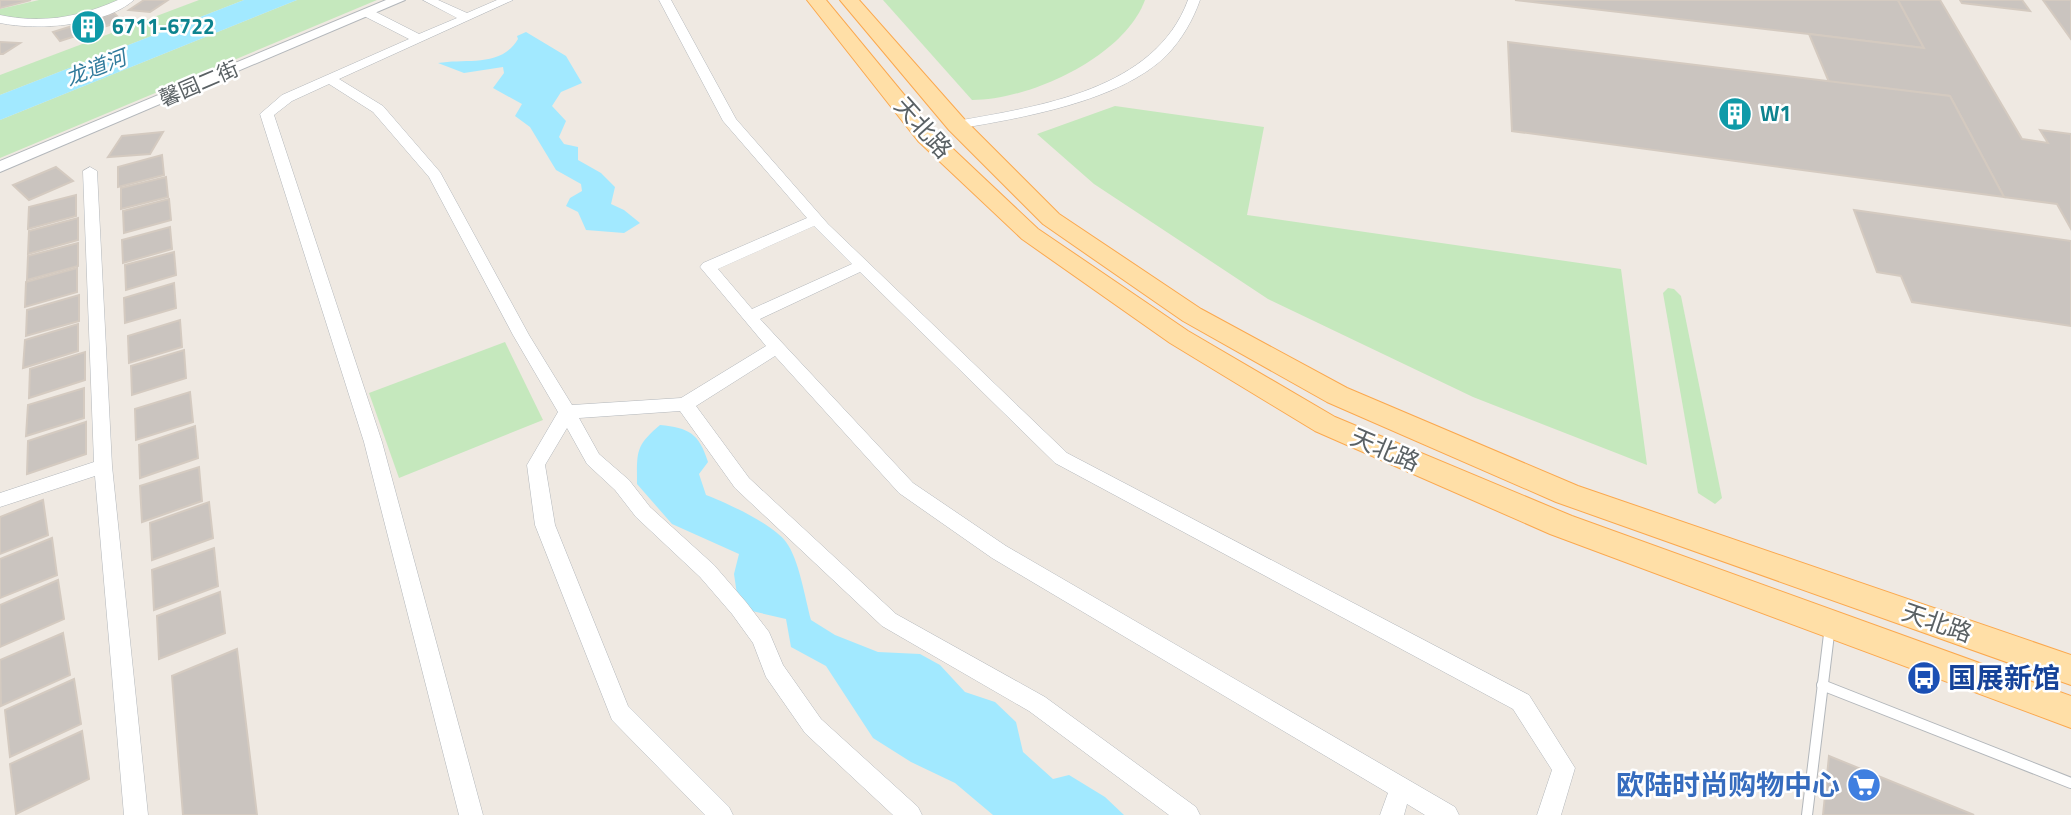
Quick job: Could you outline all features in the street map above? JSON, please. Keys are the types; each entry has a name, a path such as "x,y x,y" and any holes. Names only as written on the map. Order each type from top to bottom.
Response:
{"main road":[{"name":"天北路","path":"816,0 926,136 1030,234 1179,337 1325,424 1561,525 2071,712"},
{"name":"天北路","path":"849,0 957,125 1051,219 1192,315 1336,395 1567,494 2071,670"}],"street":[{"path":"0,19 22,24 67,22 128,0"},
{"name":"馨园二街","path":"0,167 398,0"},
{"path":"429,0 467,18"},
{"path":"471,815 373,442 267,114 286,98 507,0"},
{"path":"664,0 730,121 816,220 1060,458 1521,702 1564,768 1549,815"},
{"path":"957,125 1007,116 1115,83 1149,64 1176,37 1194,0"},
{"path":"368,13 419,39"},
{"path":"330,79 378,109 435,175 521,335 593,459 622,485 643,512 707,570 739,608 762,638 774,670 813,726 910,815"},
{"path":"90,171 103,466 136,815"},
{"path":"816,220 708,267 749,317 906,488 999,552 1447,815"},
{"path":"749,317 863,265"},
{"path":"567,412 685,404 777,347"},
{"path":"685,404 743,483 889,620 1037,704 1188,815"},
{"path":"567,412 536,465 545,525 620,713 721,815"},
{"path":"0,500 103,466"},
{"path":"1392,815 1401,788"}],"lane":[{"path":"1807,815 1830,625"},
{"path":"1822,685 2071,783"}],"green space":[{"path":"39,0 128,0 67,22 0,19 0,9"},
{"path":"199,0 244,0 0,95 0,75"},
{"path":"297,0 377,0 0,158 0,120"},
{"path":"883,0 1145,0 1134,21 1117,40 1072,71 1021,92 972,100"},
{"path":"1115,106 1264,127 1247,215 1621,269 1647,465 1473,397 1268,299 1094,184 1037,134"},
{"path":"1668,288 1674,289 1681,296 1722,498 1715,504 1698,493 1663,293"},
{"path":"505,342 543,420 399,478 369,393"}],"water":[{"name":"龙道河","path":"244,0 297,0 0,120 0,95"},
{"path":"526,32 566,56 582,83 561,92 552,106 566,121 559,137 564,144 578,147 578,160 601,173 615,187 611,204 624,210 640,223 624,233 586,230 578,212 566,206 570,198 582,191 581,184 556,170 530,127 515,116 522,104 493,88 504,73 503,67 464,73 438,63 493,58 511,48 518,39 517,36"},
{"path":"660,425 686,430 701,444 708,462 699,474 706,495 761,521 786,542 798,568 811,620 835,635 878,652 920,654 940,665 965,692 995,702 1016,722 1023,752 1053,779 1069,775 1105,797 1124,815 993,815 955,783 911,762 873,738 826,666 791,647 786,619 739,608 734,574 739,554 672,524 637,484 639,450"}],"building":[{"path":"0,0 31,0 0,8"},
{"path":"144,0 168,0 150,12 129,10"},
{"path":"1515,0 1898,0 1924,48 1809,34"},
{"path":"1898,0 1940,0 2022,139 2048,143 2040,130 2071,134 2071,229 2057,204 2004,197 1950,96 1829,82 1809,34 1924,48"},
{"path":"1960,0 2022,0 2030,11 1962,3"},
{"path":"2043,0 2071,0 2071,39"},
{"name":"6711-6722","path":"114,13 122,21 60,41 53,32"},
{"path":"0,42 20,43 0,54"},
{"name":"W1","path":"1508,42 1950,96 2004,197 1512,131"},
{"path":"163,132 150,154 108,157 122,136"},
{"path":"162,155 164,175 118,187 118,167"},
{"path":"56,167 73,181 29,200 13,185"},
{"path":"166,177 168,197 121,209 121,188"},
{"path":"76,195 76,216 28,229 29,207"},
{"path":"169,199 171,220 124,233 123,211"},
{"path":"1854,210 2071,241 2071,326 1912,302 1901,276 1877,272"},
{"path":"78,218 78,240 28,254 29,231"},
{"path":"170,227 172,249 123,263 122,240"},
{"path":"78,243 78,266 27,280 28,256"},
{"path":"174,252 176,275 126,290 125,265"},
{"path":"77,268 77,292 25,307 26,282"},
{"path":"174,283 176,308 125,323 124,298"},
{"path":"79,295 79,321 26,336 27,310"},
{"path":"180,320 182,347 129,363 128,336"},
{"path":"78,324 78,351 23,368 25,340"},
{"path":"184,350 186,378 132,395 131,366"},
{"path":"85,352 85,380 29,398 30,369"},
{"path":"84,388 84,418 26,436 28,405"},
{"path":"190,392 193,422 136,440 135,409"},
{"path":"86,422 86,454 27,474 28,441"},
{"path":"195,426 198,458 140,478 139,445"},
{"path":"199,467 202,501 142,522 140,486"},
{"path":"43,500 48,535 0,554 0,517"},
{"path":"209,502 213,538 152,560 150,523"},
{"path":"52,538 57,575 0,598 0,559"},
{"path":"214,548 218,586 154,610 152,570"},
{"path":"58,580 64,619 0,647 0,605"},
{"path":"220,592 225,633 159,659 157,616"},
{"path":"63,633 70,675 1,706 0,660"},
{"path":"237,649 257,815 183,815 172,676"},
{"path":"74,679 81,724 10,757 5,710"},
{"path":"82,731 89,779 16,814 10,764"},
{"name":"欧陆时尚购物中心","path":"1829,756 1974,815 1823,815"}],"place":[{"name":"6711-6722","path":"88,27"},
{"name":"W1","path":"1735,114"},
{"name":"国展新馆","path":"1924,678"},
{"name":"欧陆时尚购物中心","path":"1864,785"}]}
